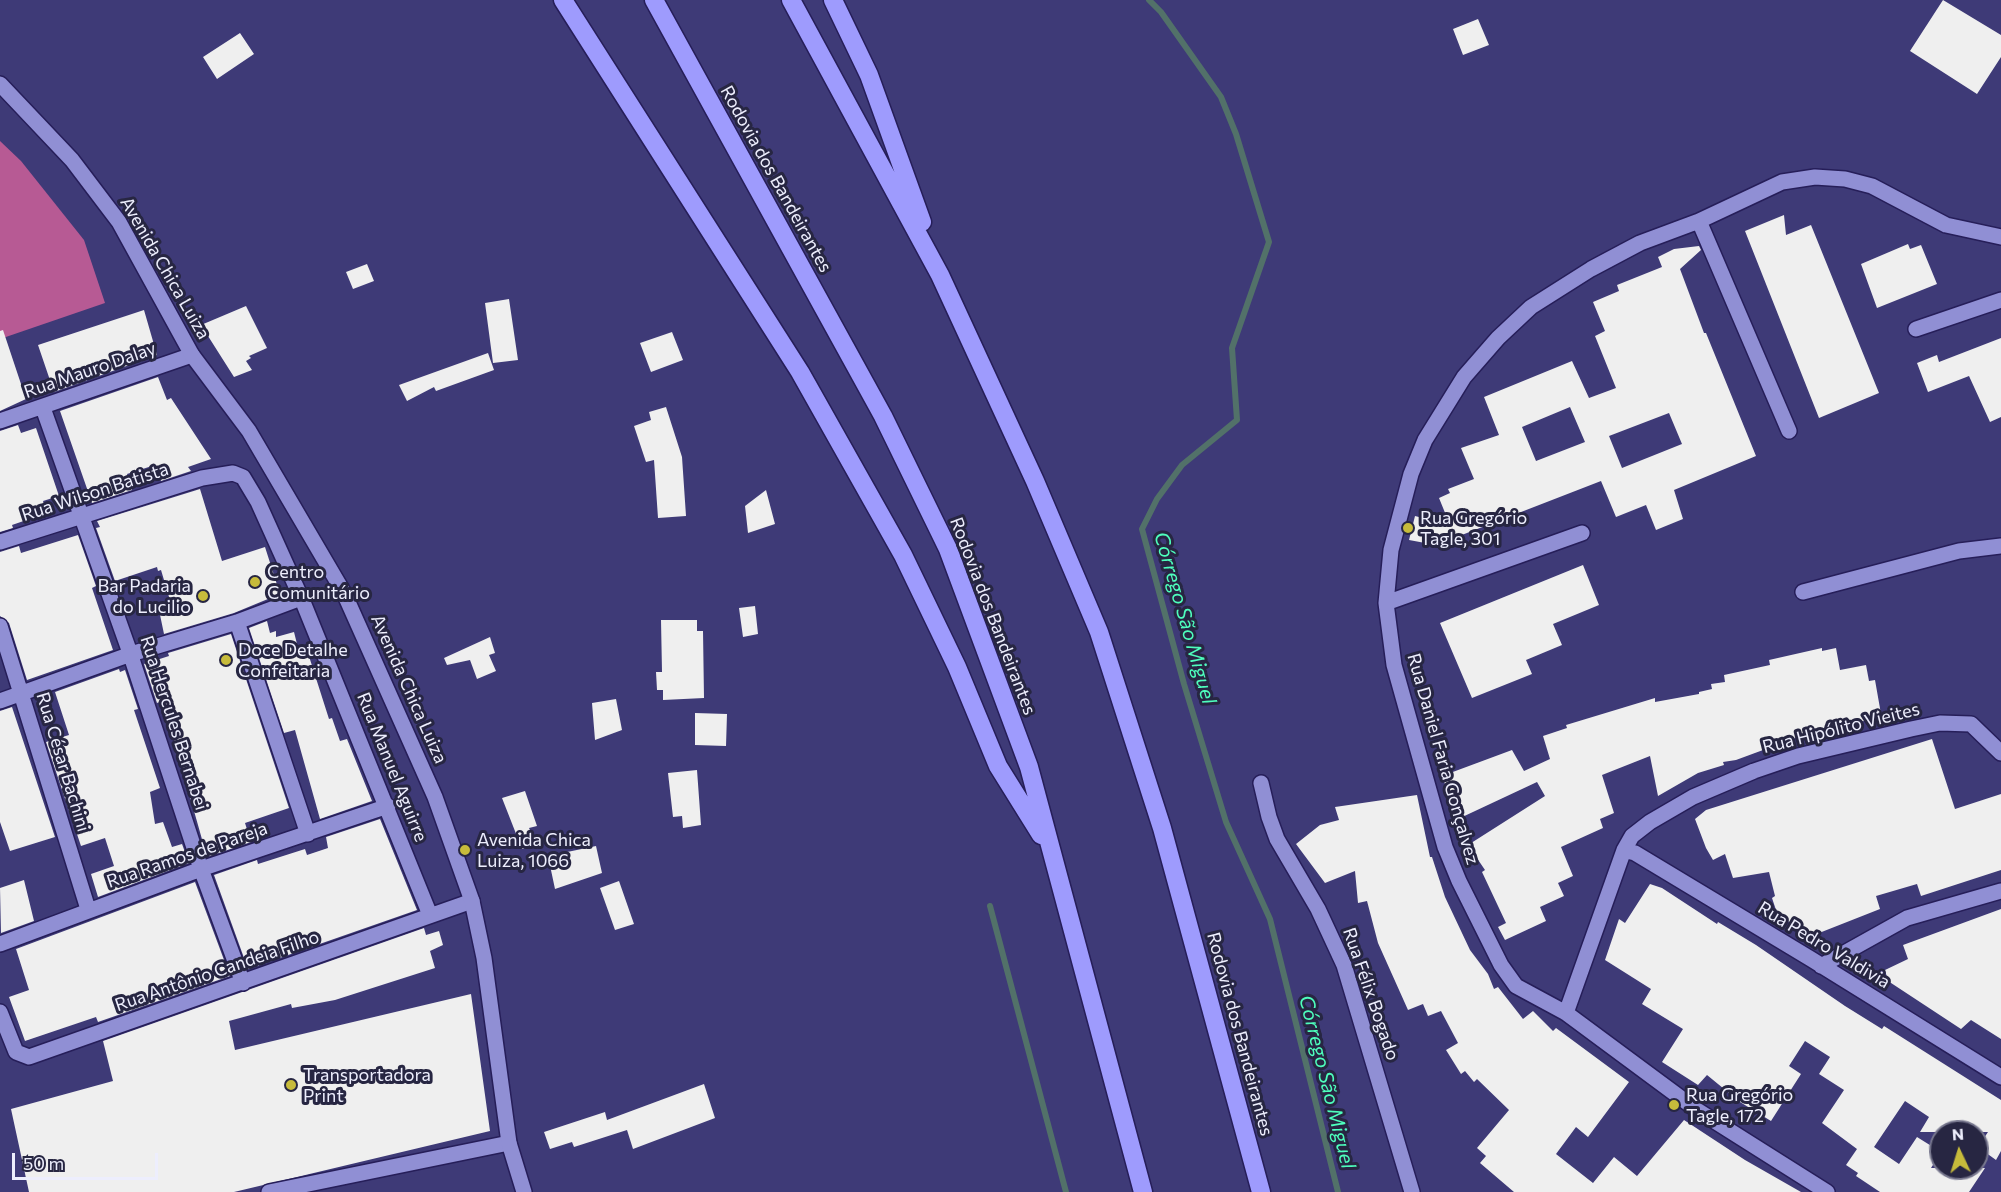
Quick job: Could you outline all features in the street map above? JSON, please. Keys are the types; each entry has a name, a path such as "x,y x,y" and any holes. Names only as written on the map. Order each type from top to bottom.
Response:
{"highway":[{"path":"563,0 800,372 903,555 957,667 998,766 1053,854"},
{"name":"Rodovia dos Bandeirantes","path":"654,0 883,416 948,549 1029,767 1143,1192"},
{"name":"Rodovia dos Bandeirantes","path":"790,0 940,275 1035,481 1099,633 1162,828 1261,1192"},
{"path":"833,0 869,75 940,275"}],"street":[{"name":"Avenida Chica Luiza","path":"0,84 72,160 119,222 192,355 255,441 344,593 435,797 471,901 484,958 509,1143 524,1192"},
{"name":"Rua Daniel Faria Gonçalvez","path":"1827,1192 1696,1110 1566,1013 1516,986 1501,965 1459,882 1445,847 1397,676 1386,603 1391,550 1411,474 1425,440 1465,376 1498,338 1531,308 1591,268 1640,243 1699,221 1782,182 1815,177 1845,179 1872,186 1946,225 2001,237"},
{"path":"1699,221 1789,431"},
{"path":"1916,329 2001,300"},
{"name":"Rua Mauro Dalay","path":"0,421 192,355"},
{"name":"Rua Hercules Bernabei","path":"43,408 130,654 201,869 243,983"},
{"name":"Rua Manuel Aguirre","path":"202,478 234,473 243,477 258,502 388,806 430,915"},
{"name":"Rua Wilson Batista","path":"0,542 83,518 202,478"},
{"path":"1386,603 1582,533"},
{"path":"1803,592 1959,551 2001,546"},
{"path":"0,701 130,654 237,622 301,598"},
{"path":"237,622 308,834"},
{"name":"Rua César Bachini","path":"0,626 88,909"},
{"name":"Rua Hipólito Vieites","path":"1566,1013 1624,850 1632,837 1650,822 1693,797 1798,756 1911,729 1960,722 1971,724 2001,753"},
{"name":"Rua Félix Bogado","path":"1261,783 1277,839 1318,909 1344,965 1412,1192"},
{"name":"Rua Ramos de Pareja","path":"0,944 88,909 388,806"},
{"name":"Rua Pedro Valdivia","path":"1624,850 1635,853 2001,1077"},
{"path":"1821,966 1907,918 2001,891"},
{"name":"Rua Antônio Candeia Filho","path":"0,1012 16,1052 29,1057 471,901"},
{"path":"269,1192 509,1143"}],"shaded area":[{"path":"0,141 21,161 84,240 105,303 0,339"}],"building":[{"path":"1943,0 2001,35 2001,57 1977,94 1910,51"},
{"path":"1478,19 1489,45 1463,55 1453,29"},
{"path":"240,33 254,54 217,79 203,57"},
{"path":"1784,215 1786,235 1811,225 1879,393 1819,418 1745,231"},
{"path":"1908,244 1910,249 1921,245 1937,284 1877,308 1861,264"},
{"path":"1699,246 1701,250 1680,269 1704,333 1706,333 1756,456 1674,490 1683,519 1656,530 1646,505 1616,517 1601,481 1436,545 1409,540 1415,516 1450,525 1439,498 1450,493 1448,489 1474,479 1461,448 1499,435 1484,397 1572,361 1589,398 1616,388 1595,336 1605,331 1593,302 1619,291 1617,285 1662,267 1658,257 1674,249","holes":["1570,407 1585,442 1536,461 1522,427","1669,413 1682,444 1622,468 1609,436"]},
{"path":"367,264 374,281 353,289 346,272"},
{"path":"509,299 518,360 493,363 485,303"},
{"path":"246,306 267,348 249,356 251,358 246,361 252,370 234,377 201,325"},
{"path":"144,310 157,355 54,392 38,345"},
{"path":"3,330 26,399 0,411 0,331"},
{"path":"672,332 683,360 651,372 640,343"},
{"path":"2001,338 2001,417 1990,422 1969,376 1928,392 1917,363 1937,355 1939,362"},
{"path":"488,353 494,370 436,391 434,387 407,401 399,385"},
{"path":"158,377 167,400 171,398 211,459 188,467 191,471 161,481 155,465 127,474 132,490 92,503 60,411"},
{"path":"666,407 682,457 686,516 658,518 654,460 646,462 634,426 651,420 649,412"},
{"path":"18,425 21,433 36,428 59,496 43,501 47,513 12,525 13,528 0,532 0,431"},
{"path":"200,489 222,561 265,547 280,594 234,613 164,634 159,610 172,607 161,570 158,571 157,567 115,581 96,528 100,527 97,521"},
{"path":"766,490 775,524 748,533 745,506"},
{"path":"78,535 96,586 92,588 113,650 27,680 9,623 0,616 0,552 19,546 21,553"},
{"path":"1583,565 1599,605 1553,624 1562,645 1526,660 1532,674 1472,698 1440,623"},
{"path":"755,606 758,634 743,637 739,608"},
{"path":"661,620 697,620 697,631 703,631 704,698 663,700 663,690 657,690 656,672 662,672"},
{"path":"267,621 270,633 276,631 276,637 294,632 299,652 307,650 329,719 332,718 340,741 347,739 372,801 320,819 295,730 284,733 249,628"},
{"path":"231,634 289,808 245,823 251,842 207,857 163,701 157,703 144,664 169,656 168,653"},
{"path":"490,637 495,653 489,655 496,671 477,679 470,660 447,665 444,658"},
{"path":"1822,648 1822,651 1836,648 1840,670 1866,665 1869,681 1875,680 1881,714 1864,718 1864,721 1820,729 1736,760 1723,762 1724,765 1698,773 1658,796 1650,756 1602,775 1614,813 1600,819 1603,828 1561,847 1573,876 1558,883 1564,896 1540,907 1546,921 1505,940 1498,927 1506,923 1482,872 1485,870 1468,845 1545,796 1537,782 1458,819 1442,776 1512,750 1524,771 1550,759 1543,736 1567,728 1566,725 1655,698 1655,702 1699,694 1699,692 1712,689 1711,684 1725,682 1724,675 1770,665 1769,660"},
{"path":"119,669 120,672 125,670 138,709 134,710 160,788 150,792 155,824 163,822 172,847 182,844 189,863 98,897 91,874 114,866 105,838 81,846 46,742 69,735 55,692"},
{"path":"616,699 622,730 595,740 592,703"},
{"path":"12,707 55,837 10,851 0,822 0,711"},
{"path":"695,713 727,714 726,746 695,745"},
{"path":"1932,739 1955,809 2001,794 2001,870 1921,896 1917,884 1876,896 1880,909 1814,935 1778,916 1772,898 1775,896 1769,872 1733,878 1725,854 1713,860 1706,848 1695,819 1706,810"},
{"path":"697,770 701,825 683,828 682,816 673,817 668,773"},
{"path":"525,791 537,826 529,828 536,843 522,849 502,798"},
{"path":"1417,795 1430,857 1432,857 1445,897 1470,950 1488,974 1494,989 1498,987 1523,1019 1533,1011 1553,1031 1556,1028 1629,1082 1588,1137 1576,1127 1556,1154 1593,1183 1614,1157 1637,1176 1684,1120 1745,1160 1801,1192 1514,1192 1480,1163 1486,1156 1477,1148 1509,1110 1477,1079 1474,1082 1465,1071 1461,1074 1446,1050 1458,1043 1441,1011 1428,1016 1423,1004 1408,1010 1378,943 1367,901 1358,903 1355,871 1325,883 1296,844 1320,825 1339,820 1335,807"},
{"path":"380,819 417,910 248,969 214,875 257,860 258,864 305,849 307,855 328,848 326,837"},
{"path":"596,846 602,873 555,889 548,856"},
{"path":"24,880 34,921 1,933 0,888"},
{"path":"619,881 634,924 615,930 600,888"},
{"path":"195,882 230,976 98,1022 96,1017 25,1041 9,997 29,990 16,949"},
{"path":"1650,884 1662,888 1717,924 1718,922 1756,945 1845,1006 1882,1029 1884,1026 2001,1100 2001,1151 1996,1160 1989,1155 1989,1120 1929,1120 1929,1132 1920,1132 1929,1117 1905,1101 1874,1147 1899,1164 1917,1137 1929,1144 1929,1180 1977,1180 1969,1192 1880,1192 1856,1176 1858,1173 1846,1165 1857,1149 1822,1123 1844,1090 1819,1074 1830,1057 1805,1041 1789,1066 1801,1074 1771,1121 1740,1102 1707,1075 1698,1085 1662,1062 1683,1029 1642,1004 1651,989 1605,960 1619,919 1625,923"},
{"path":"2001,909 2001,1039 1971,1020 1961,1029 1888,981 1885,970 1908,959 1903,945"},
{"name":"Transportadora Print","path":"424,928 426,935 439,931 443,945 430,951 435,968 335,1000 292,1008 291,1004 229,1021 235,1050 471,994 490,1131 234,1192 29,1192 11,1109 113,1081 103,1041"},
{"path":"704,1084 715,1118 633,1149 627,1130 574,1147 572,1142 550,1149 544,1132 605,1112 607,1120"}],"waterway":[{"name":"Córrego São Miguel","path":"1149,0 1161,12 1221,97 1236,134 1269,242 1232,348 1237,420 1182,465 1157,499 1142,529 1184,684 1226,822 1270,919 1338,1192"},
{"path":"990,906 1066,1192"}],"place":[{"name":"Rua Gregório Tagle, 301","path":"1408,528"},
{"name":"Centro Comunitário","path":"255,582"},
{"name":"Bar Padaria do Lucilio","path":"203,596"},
{"name":"Doce Detalhe Confeitaria","path":"226,660"},
{"name":"Avenida Chica Luiza, 1066","path":"465,850"},
{"name":"Transportadora Print","path":"291,1085"},
{"name":"Rua Gregório Tagle, 172","path":"1674,1105"}]}
